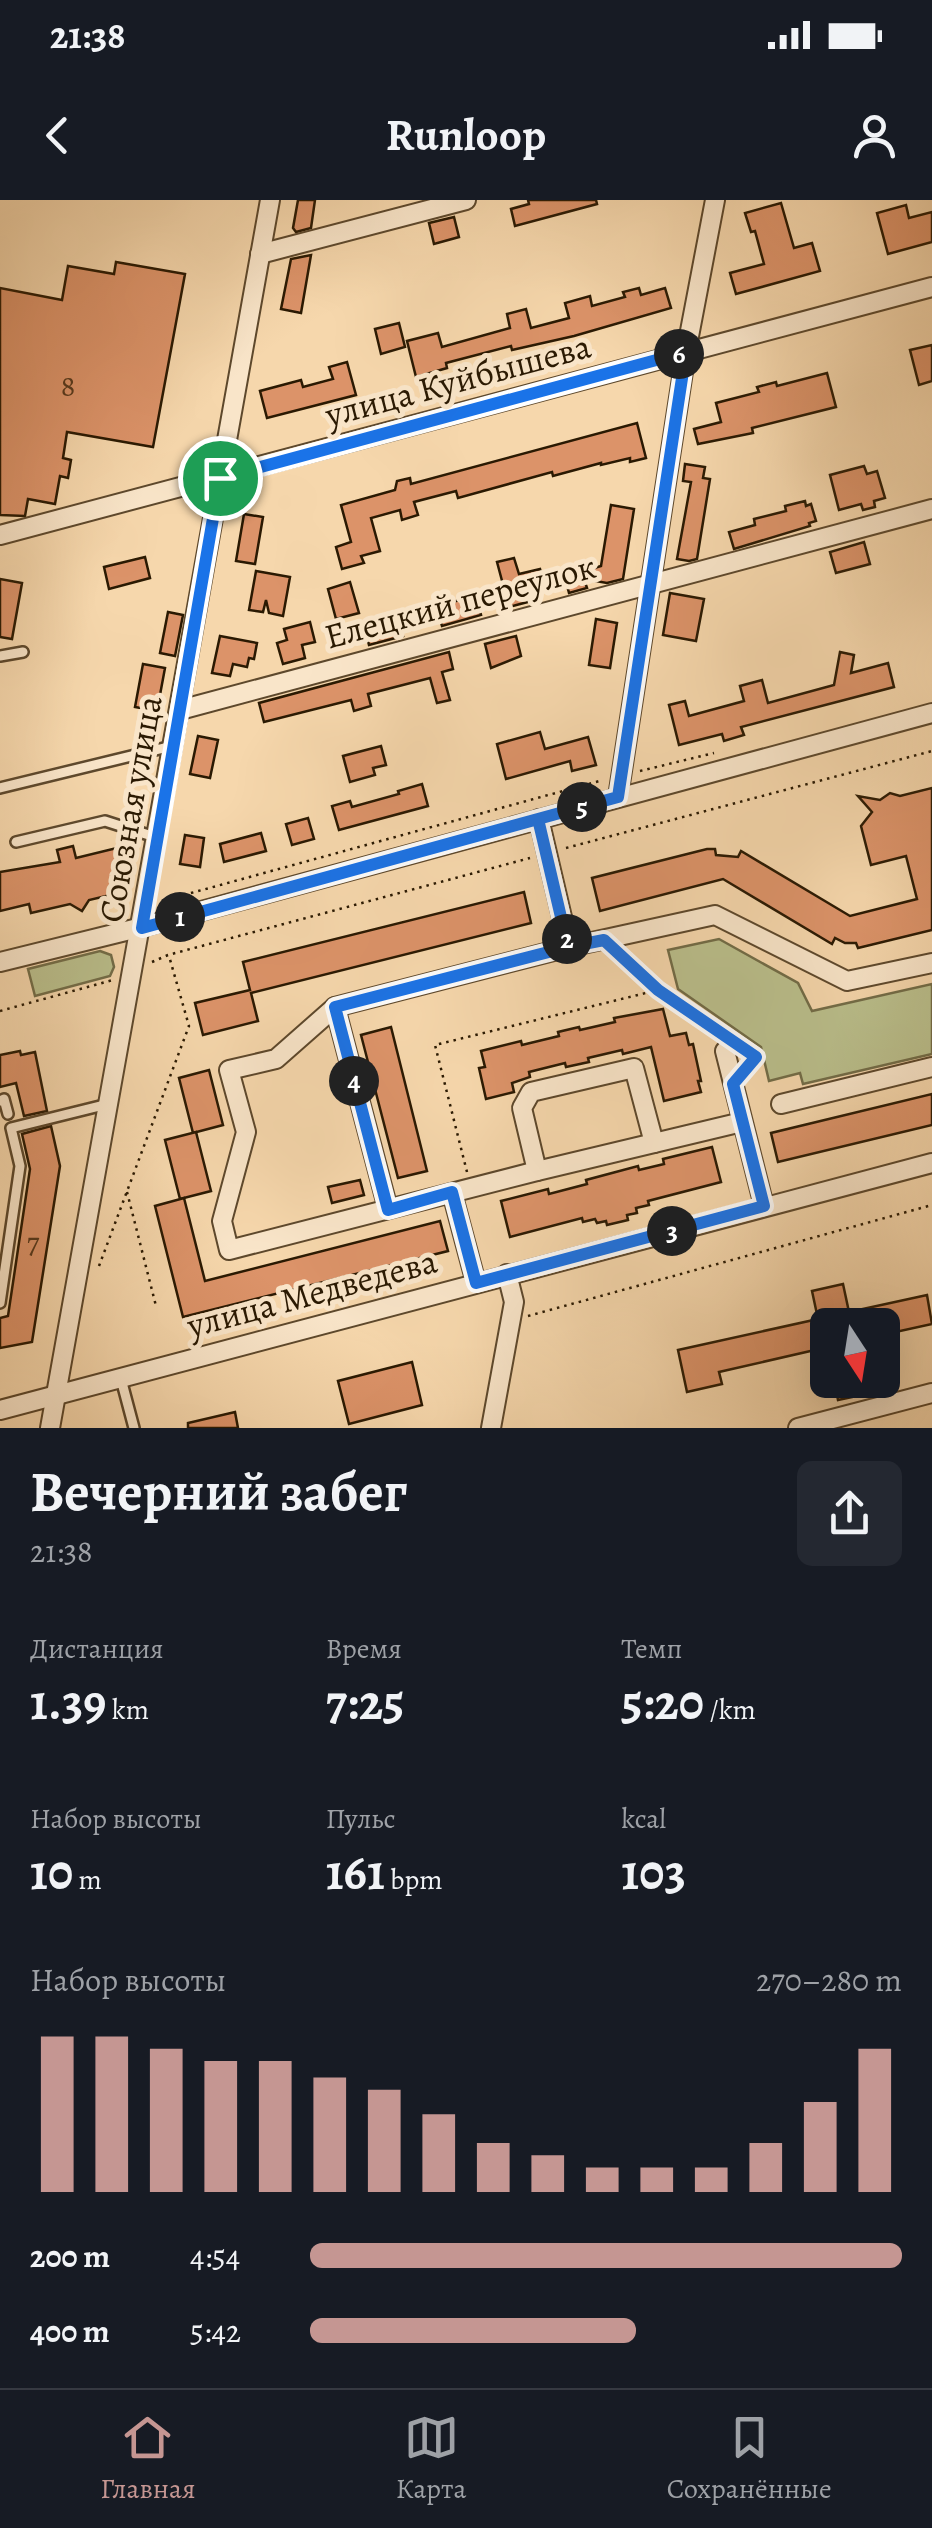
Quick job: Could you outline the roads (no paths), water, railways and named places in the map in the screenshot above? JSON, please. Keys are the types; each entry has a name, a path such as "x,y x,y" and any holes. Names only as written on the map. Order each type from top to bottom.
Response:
{"street":[{"name":"Союзная улица","path":"50,1428 270,200"},
{"path":"260,254 466,200"},
{"path":"618,797 648,585 715,200"},
{"name":"улица Куйбышева","path":"0,535 932,287"},
{"name":"Елецкий переулок","path":"180,710 932,509"},
{"path":"0,962 142,928 932,714"},
{"path":"538,819 568,947"},
{"path":"742,1122 229,1250 222,1222 246,1132 228,1070 276,1059 335,1007 568,947 716,914 847,981 932,963"},
{"path":"335,1007 388,1210"},
{"path":"730,1044 733,1084 764,1206"},
{"path":"782,1104 932,1067"},
{"path":"537,1171 522,1108 531,1092 634,1068 654,1143"},
{"name":"улица Медведева","path":"0,1410 932,1164"},
{"path":"452,1192 476,1283"},
{"path":"492,1428 514,1302 507,1274"},
{"path":"798,1428 932,1392"}],"lane":[{"path":"0,656 23,652"},
{"path":"0,788 174,746"},
{"path":"16,842 105,821 158,838"},
{"path":"0,1100 4,1100 8,1114"},
{"path":"0,1304 20,1166 11,1128 108,1104"},
{"path":"121,1378 134,1428"}]}
